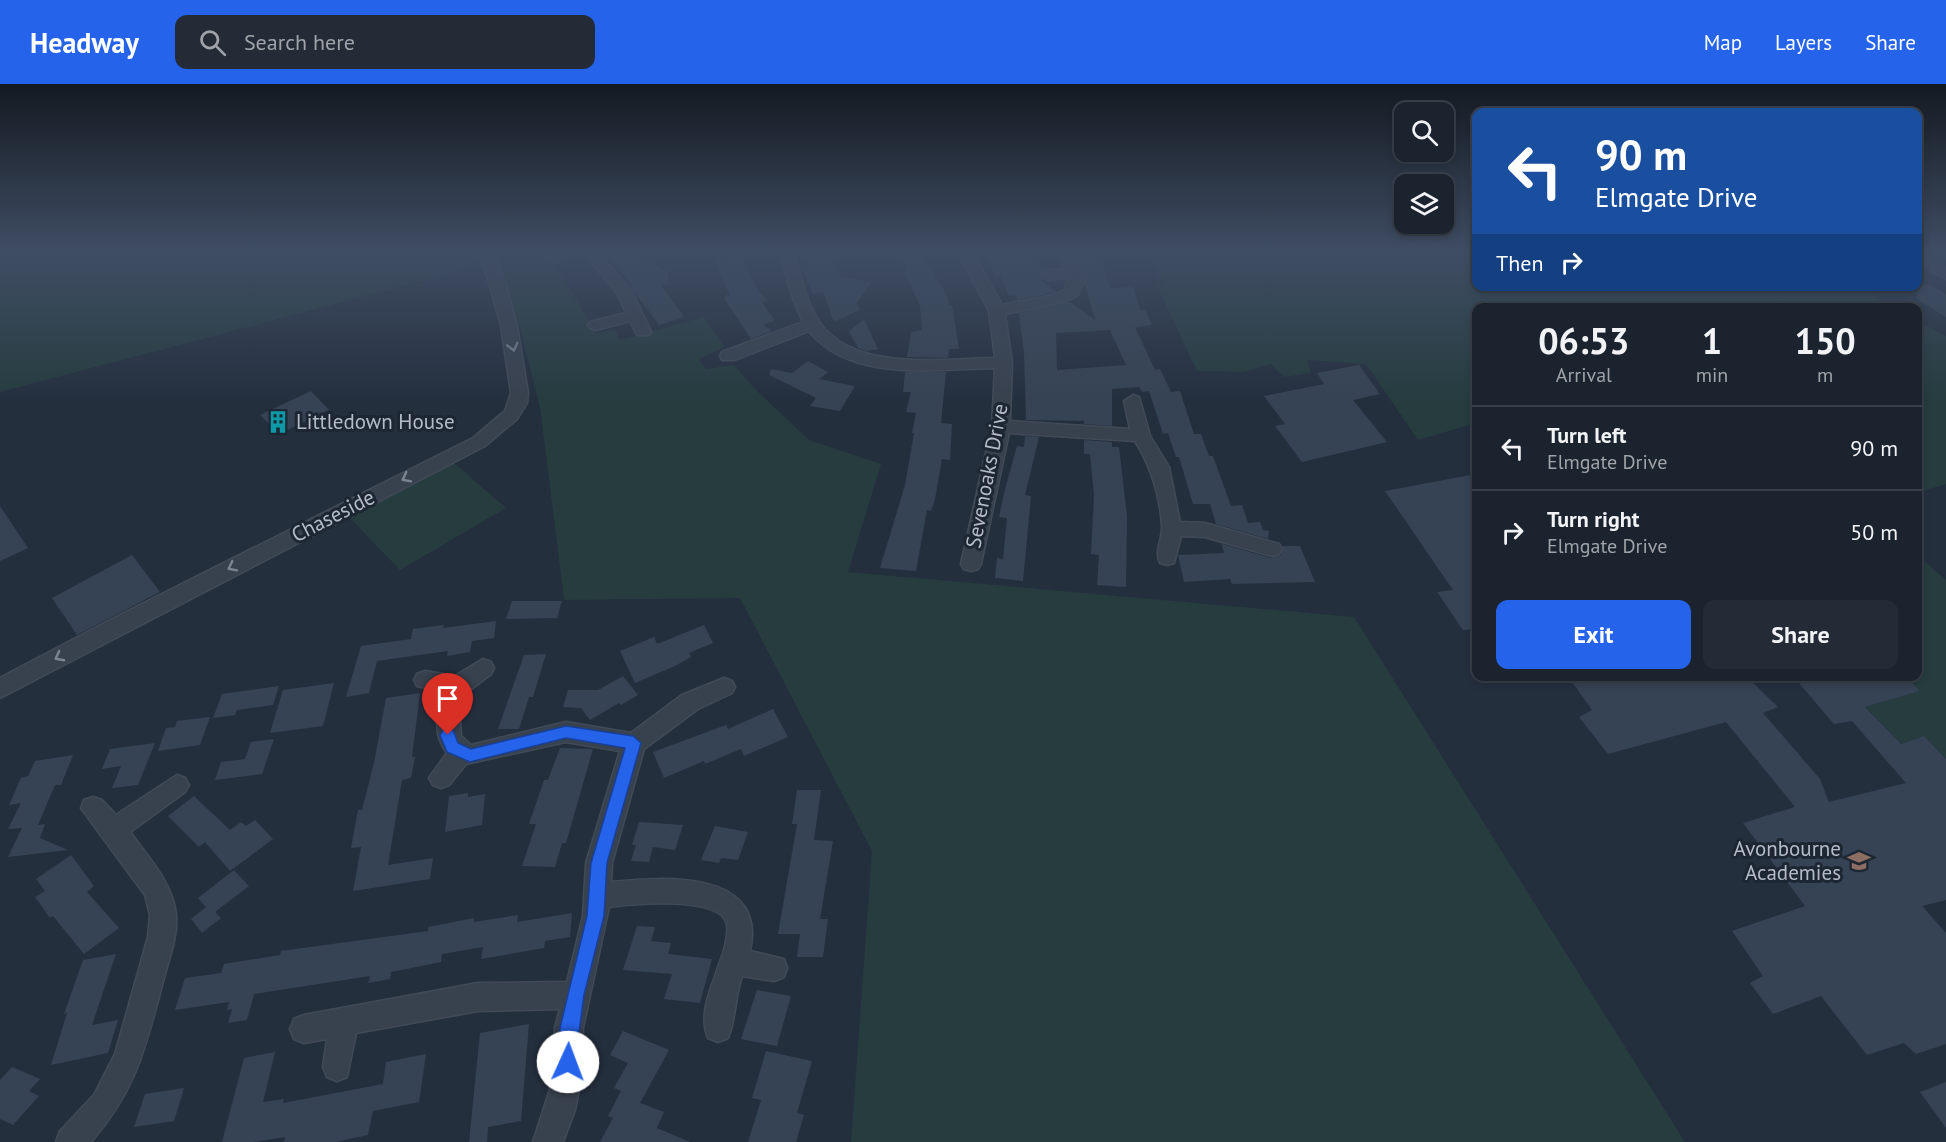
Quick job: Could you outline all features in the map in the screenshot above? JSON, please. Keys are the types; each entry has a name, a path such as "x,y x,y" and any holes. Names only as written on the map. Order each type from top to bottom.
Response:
{"street":[{"name":"Chaseside","path":"0,689 119,625 479,442 499,428 517,404 522,382 502,302"},
{"path":"629,302 643,332"},
{"path":"804,302 812,324 830,344 852,356 865,359 1004,363"},
{"name":"Sevenoaks Drive","path":"971,564 1001,426 1004,363 997,311 992,302"},
{"path":"997,311 1036,302"},
{"path":"596,325 635,315"},
{"path":"728,356 812,324"},
{"path":"1133,401 1141,436 1160,467 1172,528 1167,558"},
{"path":"1001,426 1052,431 1106,430 1141,436"},
{"path":"1172,528 1205,530 1272,549"},
{"path":"483,668 456,688 452,701 448,735 453,747 461,753 470,755 566,732 633,743"},
{"path":"425,680 448,682 456,688"},
{"path":"548,1142 560,1110 567,1080 569,1028 575,995 591,944 598,896 599,863 633,743 690,702 724,687"},
{"path":"441,778 461,753"},
{"path":"114,830 177,785"},
{"path":"71,1142 104,1105 128,1059 161,937 163,915 157,890 114,830 93,808"},
{"path":"598,896 663,890 695,894 724,903 734,909 740,921 734,961 721,998 718,1028"},
{"path":"734,961 774,968"},
{"path":"304,1029 478,997 575,995"},
{"path":"337,1067 344,1022"}],"green space":[{"path":"0,302 341,302 0,392"},
{"path":"512,302 578,302 596,333 615,330 620,340 704,317 724,347 699,359 706,369 734,365 753,387 809,440 881,464 848,572 1354,617 1685,1142 851,1142 872,851 740,598 564,600 540,408"},
{"path":"1165,302 1886,303 1472,303 1472,424 1418,440 1366,364 1307,360 1311,373 1284,377 1271,364 1244,372 1197,371"},
{"path":"1922,324 1946,336 1946,484 1922,491"},
{"path":"453,462 506,508 400,570 349,517"},
{"path":"1922,559 1946,580 1946,759 1924,736 1901,744 1865,707 1920,691 1909,681 1922,681"}],"building":[{"path":"642,302 674,302 684,317 659,325"},
{"path":"727,302 762,302 775,321 763,324 772,331 751,339"},
{"path":"827,302 857,302 860,310 836,321 833,320"},
{"path":"918,302 948,302 952,305 959,349 949,349 948,358 907,357 911,332 922,330"},
{"path":"1071,302 1095,320 1090,302 1138,302 1140,310 1145,310 1152,325 1135,327 1155,370 1160,369 1171,392 1180,391 1194,434 1201,434 1209,456 1213,456 1231,506 1242,505 1248,523 1260,522 1263,530 1269,531 1268,539 1216,524 1210,504 1193,504 1179,457 1176,457 1168,433 1163,434 1149,391 1142,392 1139,387 1112,389 1112,426 1084,424 1084,421 1026,420 1024,353 1019,313","holes":["1110,330 1126,365 1057,370 1056,333"]},
{"path":"1922,302 1946,302 1946,317"},
{"path":"864,319 878,349 867,351 858,348 849,331"},
{"path":"808,361 828,372 819,379 855,386 840,411 810,406 816,398 769,375 771,369 792,373"},
{"path":"1359,365 1380,394 1353,400 1387,442 1302,462 1275,426 1285,424 1264,396 1324,384 1317,373"},
{"path":"905,372 946,372 941,423 952,424 950,460 942,459 935,499 931,511 927,510 916,571 880,568 905,485 914,433 912,433 916,413 906,412 911,392 903,392"},
{"name":"Littledown House","path":"311,391 329,410 279,434 260,415"},
{"path":"1025,436 1039,437 1025,495 1031,496 1023,581 995,578 997,558 1003,559 1007,518 999,517 1004,493 1017,446 1024,447"},
{"path":"1084,440 1112,442 1112,447 1119,447 1127,516 1126,587 1097,585 1099,555 1091,554 1094,495 1090,454 1084,454"},
{"path":"1472,475 1472,629 1463,630 1437,592 1453,590 1385,491"},
{"path":"0,506 28,548 0,561"},
{"path":"1222,544 1271,558 1281,555 1283,546 1300,546 1315,582 1232,584 1230,579 1184,582 1178,555 1224,553"},
{"path":"132,555 160,592 77,635 52,598"},
{"path":"512,601 562,601 557,618 506,619"},
{"path":"496,621 494,638 472,641 470,652 447,656 448,651 377,661 369,693 346,697 361,646 411,639 413,629 444,625 443,628"},
{"path":"704,625 713,643 689,653 691,657 675,666 635,683 620,651 654,637 657,644"},
{"path":"546,654 533,697 529,697 519,729 498,729 524,655"},
{"path":"623,676 638,695 621,705 619,703 590,720 581,708 563,707 568,690 598,690"},
{"name":"Avonbourne Academies","path":"1572,681 1751,681 1778,707 1763,713 1820,779 1829,802 1906,783 1852,721 1834,724 1797,681 1910,681 1920,691 1865,707 1901,744 1924,736 1946,759 1946,900 1922,906 1946,933 1946,1044 1916,1054 1904,1043 1867,1055 1821,996 1773,1014 1750,983 1763,976 1732,931 1805,906 1743,823 1795,807 1726,722 1608,754 1579,717 1592,710"},
{"path":"334,683 323,726 270,733 283,690"},
{"path":"279,686 273,705 237,710 235,715 213,718 222,694"},
{"path":"420,693 412,757 415,757 411,778 402,780 388,865 433,858 430,879 353,891 361,847 351,848 358,810 362,810 374,763 386,698"},
{"path":"773,709 788,737 744,756 741,749 705,764 704,761 664,778 653,752 726,725 728,729"},
{"path":"210,717 200,745 158,751 166,728 175,727 177,721"},
{"path":"274,739 262,774 215,780 221,762 245,759 251,742"},
{"path":"155,743 138,785 112,788 121,766 102,769 110,749"},
{"path":"560,748 593,749 566,843 562,843 555,867 522,866 536,824 529,824 544,780 548,780"},
{"path":"73,755 61,785 55,785 38,825 45,824 40,838 68,850 8,857 22,828 8,829 21,803 9,805 21,778 28,776 35,761"},
{"path":"797,790 821,790 814,840 833,841 820,919 828,919 823,957 797,957 800,934 778,934 797,824 792,824"},
{"path":"468,793 468,797 485,794 482,825 445,832 449,796"},
{"path":"194,796 230,830 241,822 246,826 255,820 273,839 230,871 205,842 199,847 168,816"},
{"path":"639,822 683,825 675,850 653,847 649,862 631,861 636,845 632,845"},
{"path":"715,826 748,832 738,860 721,858 719,863 701,860"},
{"path":"71,855 94,886 87,892 119,928 84,954 53,916 50,918 35,897 45,891 36,879"},
{"path":"234,870 249,886 215,912 221,918 202,933 191,919 206,907 198,898"},
{"path":"572,913 570,937 545,941 544,948 481,959 483,947 442,954 441,962 391,972 390,979 368,983 370,976 254,994 247,1020 228,1023 232,1009 227,1010 229,1002 175,1010 185,978 221,973 224,964 280,955 281,951 428,931 428,927 474,918 474,922 518,915 517,922"},
{"path":"637,926 655,927 651,941 671,943 668,954 712,959 700,1003 664,999 672,974 623,970"},
{"path":"116,954 92,1025 118,1020 108,1053 51,1065 67,1013 64,1014 83,960"},
{"path":"757,990 791,996 777,1046 741,1039"},
{"path":"529,1024 521,1121 488,1127 487,1142 469,1142 480,1033"},
{"path":"623,1031 669,1050 640,1103 664,1112 657,1128 690,1142 600,1142 613,1118 608,1116 621,1091 614,1088 628,1063 610,1055"},
{"path":"766,1051 812,1061 797,1113 804,1115 796,1142 748,1142 761,1100 752,1098"},
{"path":"275,1052 263,1102 284,1099 283,1103 383,1084 386,1062 426,1054 419,1102 373,1111 368,1135 335,1142 284,1142 285,1137 254,1142 222,1142 244,1058"},
{"path":"12,1067 40,1079 29,1091 39,1096 13,1125 0,1119 0,1080"},
{"path":"1946,1082 1946,1128 1920,1092"},
{"path":"184,1088 174,1121 134,1127 145,1094"}],"place":[{"name":"Littledown House","path":"278,422"},
{"name":"Avonbourne Academies","path":"1859,861"}],"route":[{"path":"448,735 453,747 461,753 470,755 566,732 584,733 633,743 599,863 596,916 591,944 575,995 569,1028 568,1062"}]}
